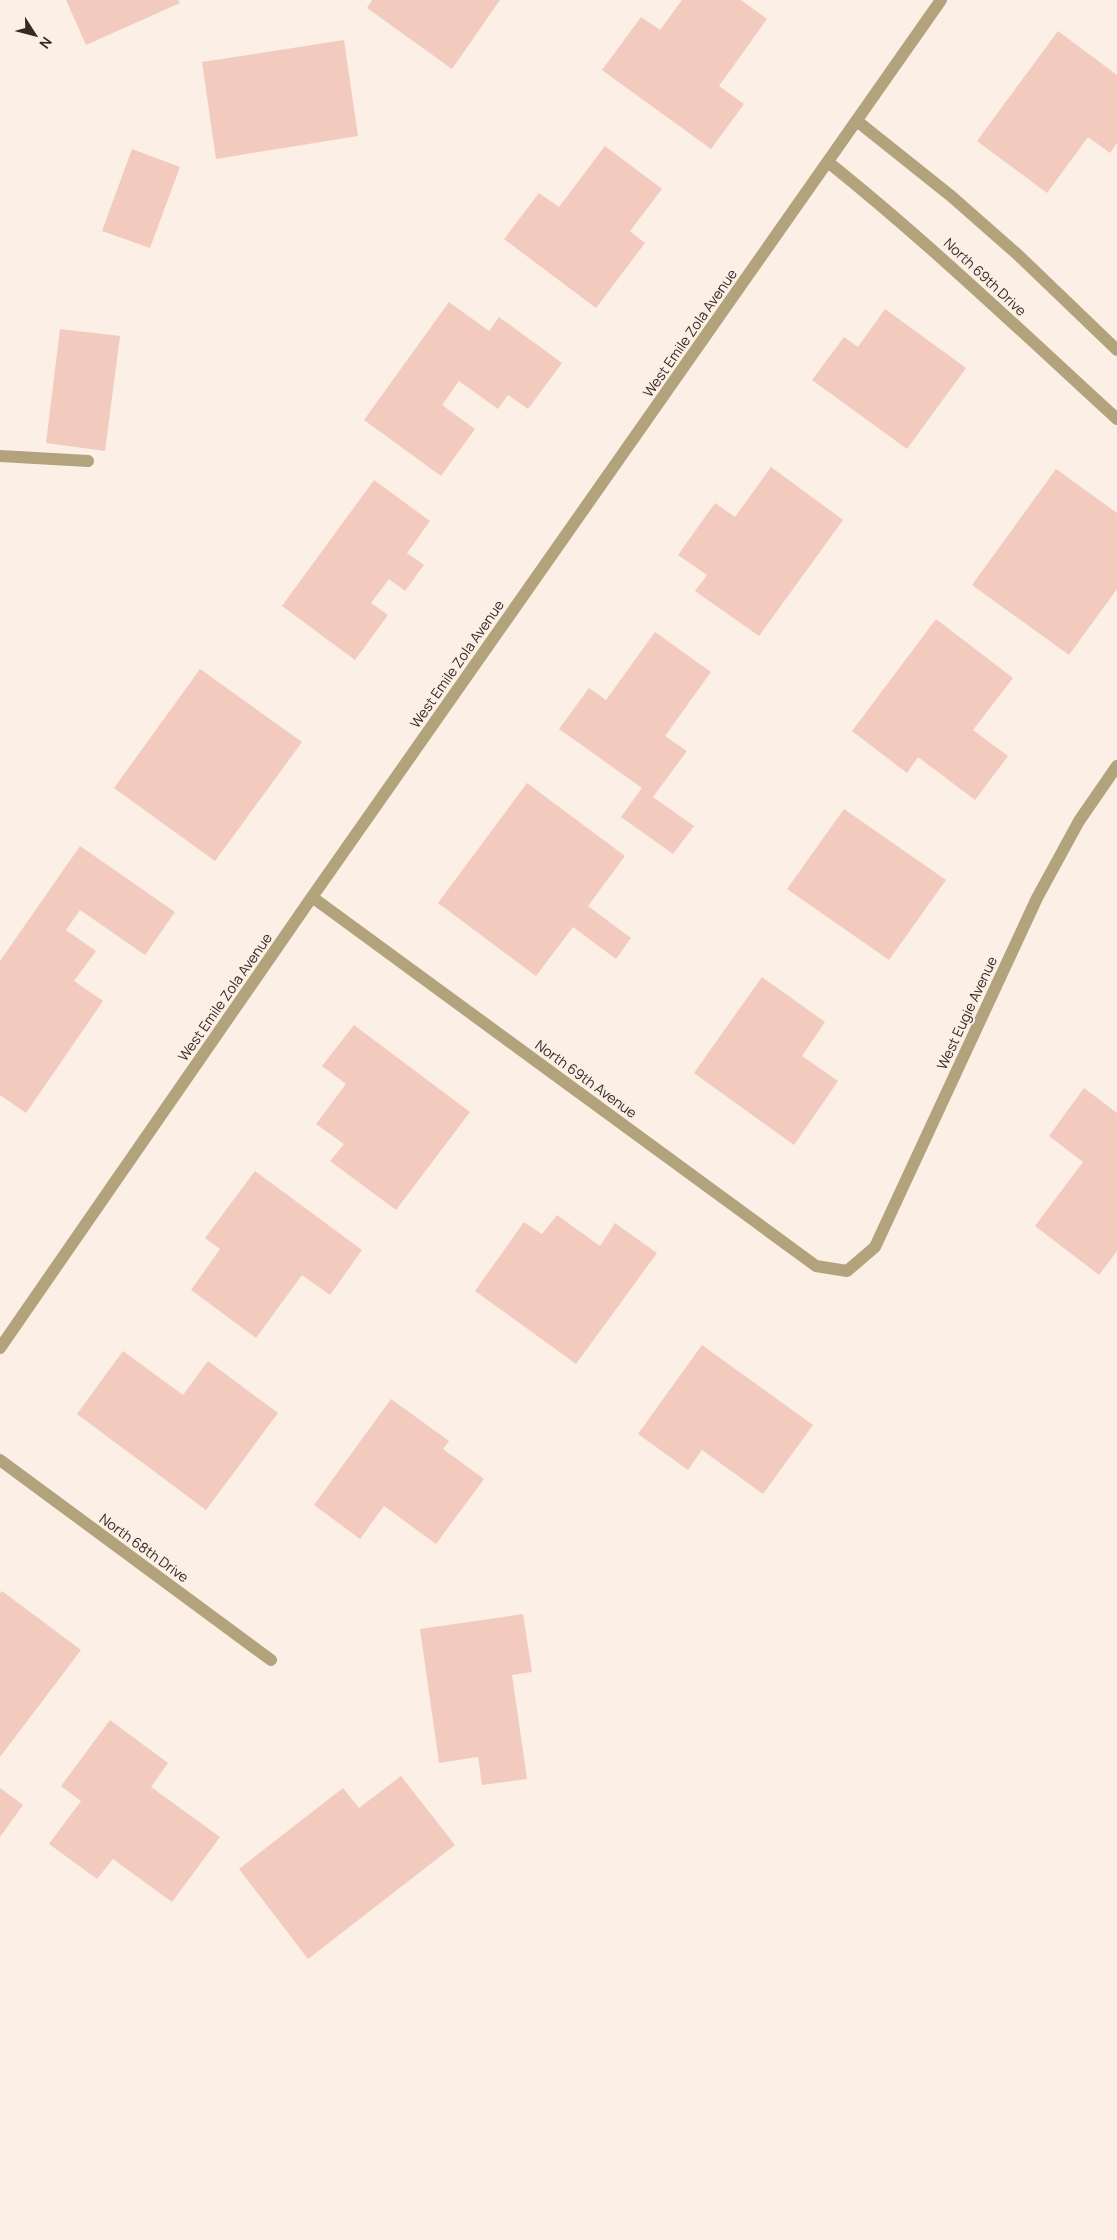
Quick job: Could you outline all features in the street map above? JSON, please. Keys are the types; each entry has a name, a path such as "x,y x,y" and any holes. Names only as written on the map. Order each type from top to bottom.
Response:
{"street":[{"name":"West Emile Zola Avenue","path":"0,1348 312,897 941,0"},
{"path":"857,121 987,228 1117,350"},
{"name":"North 69th Drive","path":"828,162 888,210 955,268 1117,419"},
{"path":"0,456 88,461"},
{"name":"West Eugie Avenue","path":"848,1271 875,1247 1037,898 1079,822 1117,766"},
{"name":"North 69th Avenue","path":"312,897 816,1266 848,1271"},
{"name":"North 68th Drive","path":"0,1460 271,1660"}],"building":[{"path":"66,0 178,0 180,3 86,45"},
{"path":"372,0 500,0 452,69 367,8"},
{"path":"682,0 741,0 767,19 719,86 744,104 711,149 602,70 641,17 660,30"},
{"path":"1058,31 1117,75 1117,143 1110,153 1088,137 1047,193 977,141"},
{"path":"344,40 358,136 216,159 202,62"},
{"path":"605,146 662,189 630,231 645,243 596,308 504,239 539,193 559,207"},
{"path":"132,149 180,167 150,248 102,231"},
{"path":"449,302 489,331 499,317 562,363 528,409 508,395 498,409 459,381 442,405 475,429 441,476 364,420"},
{"path":"885,309 966,368 907,449 812,380 844,337 858,347"},
{"path":"60,329 120,336 105,451 46,443"},
{"path":"771,467 843,520 759,636 695,591 707,575 678,555 715,503 735,517"},
{"path":"1056,469 1117,513 1117,589 1069,655 972,585"},
{"path":"374,480 430,521 407,553 424,565 405,591 389,579 371,603 388,615 355,660 282,606"},
{"path":"936,619 1013,678 973,730 1008,756 975,800 918,757 907,773 852,731"},
{"path":"655,632 711,672 665,736 687,751 653,797 694,826 673,854 621,817 642,788 559,729 589,688 606,700"},
{"path":"200,669 302,742 215,861 114,788"},
{"path":"527,783 625,856 588,906 631,938 616,959 573,927 536,976 438,903"},
{"path":"844,809 946,880 889,960 787,889"},
{"path":"80,846 175,912 145,955 80,910 66,930 96,951 74,981 103,1001 26,1113 0,1095 0,961"},
{"path":"762,977 825,1022 802,1056 838,1081 794,1145 694,1073"},
{"path":"354,1025 470,1112 396,1210 330,1161 344,1144 316,1124 346,1084 322,1066"},
{"path":"1084,1088 1117,1113 1117,1251 1099,1275 1035,1226 1083,1162 1049,1136"},
{"path":"255,1171 362,1250 330,1295 302,1275 256,1338 191,1290 220,1249 205,1238"},
{"path":"557,1215 600,1246 615,1223 657,1253 576,1364 475,1291 524,1222 542,1234"},
{"path":"702,1345 813,1425 763,1494 702,1450 688,1470 638,1434"},
{"path":"123,1351 183,1395 208,1361 278,1413 206,1510 77,1414"},
{"path":"391,1399 449,1441 443,1449 484,1479 436,1544 384,1506 360,1539 314,1505"},
{"path":"2,1591 81,1650 0,1757 0,1593"},
{"path":"523,1614 532,1672 512,1675 527,1779 482,1785 478,1757 439,1763 420,1629"},
{"path":"110,1720 168,1763 151,1787 220,1837 172,1902 113,1859 97,1879 49,1844 81,1801 61,1786"},
{"path":"401,1776 455,1845 308,1959 239,1869 343,1788 359,1808"},
{"path":"0,1788 23,1805 0,1837"}]}
